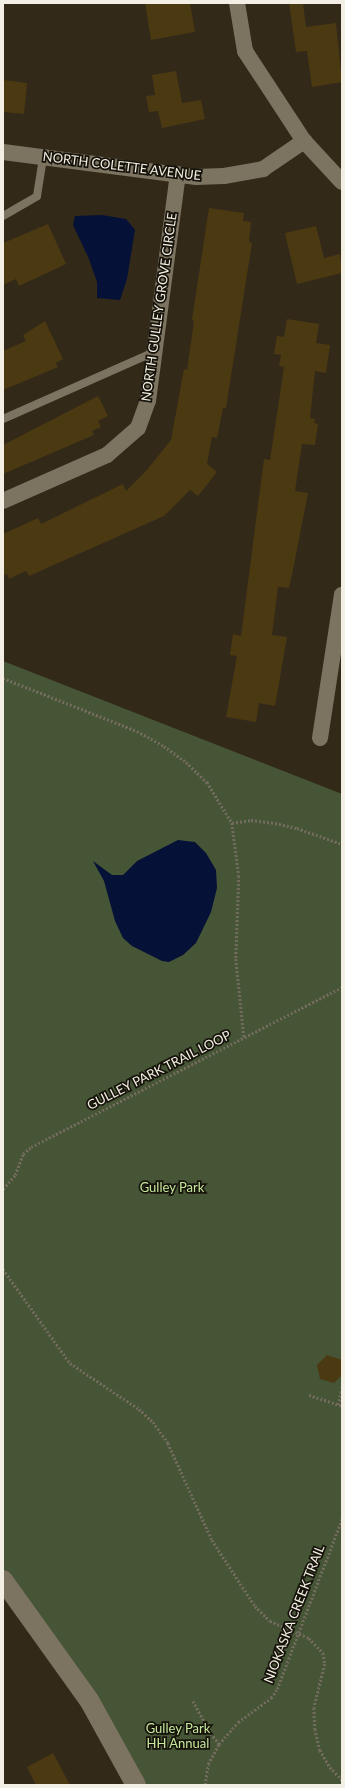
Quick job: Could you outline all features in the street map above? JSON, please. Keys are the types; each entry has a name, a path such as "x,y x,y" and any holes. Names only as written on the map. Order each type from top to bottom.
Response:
{"street":[{"path":"237,3 245,51 304,141 342,182"},
{"name":"NORTH COLETTE AVENUE","path":"3,152 178,174 224,176 263,169 304,141"},
{"name":"NORTH GULLEY GROVE CIRCLE","path":"3,501 107,455 138,428 148,401 178,174"},
{"path":"320,738 342,595"},
{"path":"3,1580 89,1700 136,1785"}],"lane":[{"path":"3,216 37,196 43,157"},
{"path":"3,419 154,352"}],"path":[{"path":"3,678 130,728 164,746 186,762 207,782 232,823 239,876 236,959 244,1037"},
{"path":"232,823 251,820 290,826 342,844"},
{"name":"GULLEY PARK TRAIL LOOP","path":"3,1189 15,1175 23,1154 31,1147 342,987"},
{"path":"3,1269 70,1363 139,1409 153,1422 168,1443 212,1540 255,1606 270,1621 298,1631 309,1638 323,1654 325,1664 314,1708 315,1729 320,1750 330,1767 342,1780"},
{"path":"309,1395 340,1405 342,1387"},
{"name":"NIOKASKA CREEK TRAIL","path":"205,1785 208,1764 220,1744 238,1722 272,1698 342,1519"},
{"path":"193,1701 220,1744"}],"green space":[{"name":"Gulley Park","path":"3,661 342,794 342,1785 136,1785 3,1580"}],"water":[{"path":"102,215 126,219 135,230 127,279 120,300 97,298 97,282 89,259 73,225 75,216"},
{"path":"178,840 195,842 206,853 216,870 217,888 211,912 196,943 183,955 169,962 162,961 132,946 123,938 115,921 104,881 93,861 112,875 123,875 137,861"}],"building":[{"path":"145,3 190,3 195,32 151,40"},
{"path":"289,3 303,3 306,27 336,23 342,82 312,87 307,51 296,52"},
{"path":"176,71 182,103 201,100 205,119 162,128 158,111 149,112 146,96 155,95 152,75"},
{"path":"3,80 27,83 24,114 3,112"},
{"path":"209,208 244,213 243,221 251,222 249,242 252,243 226,408 223,408 217,438 212,437 207,464 217,472 198,496 190,490 164,516 29,576 26,571 9,579 7,574 3,576 3,534 38,518 41,524 123,484 126,491 146,471 171,440 184,369 187,370 194,321 192,320"},
{"path":"48,224 66,264 19,286 16,279 3,285 3,243"},
{"path":"316,226 324,258 340,254 342,273 297,284 285,233"},
{"path":"287,319 319,324 316,343 330,345 326,373 315,371 310,418 315,419 314,423 318,424 315,445 302,444 295,491 308,493 294,565 289,588 278,587 272,635 287,637 275,706 259,703 256,722 226,717 237,656 230,655 233,634 241,636 264,459 270,460 284,367 279,366 281,355 274,354 277,336 284,337"},
{"path":"45,321 63,359 56,363 58,367 3,390 3,351 26,341 23,335"},
{"path":"98,396 108,416 98,421 101,427 92,431 94,435 3,474 3,445"},
{"path":"327,1355 342,1360 342,1375 334,1383 320,1379 317,1365"},
{"path":"53,1753 70,1785 36,1785 27,1767"}],"park label":[{"name":"Gulley Park HH Annual","path":"178,1736"}]}
